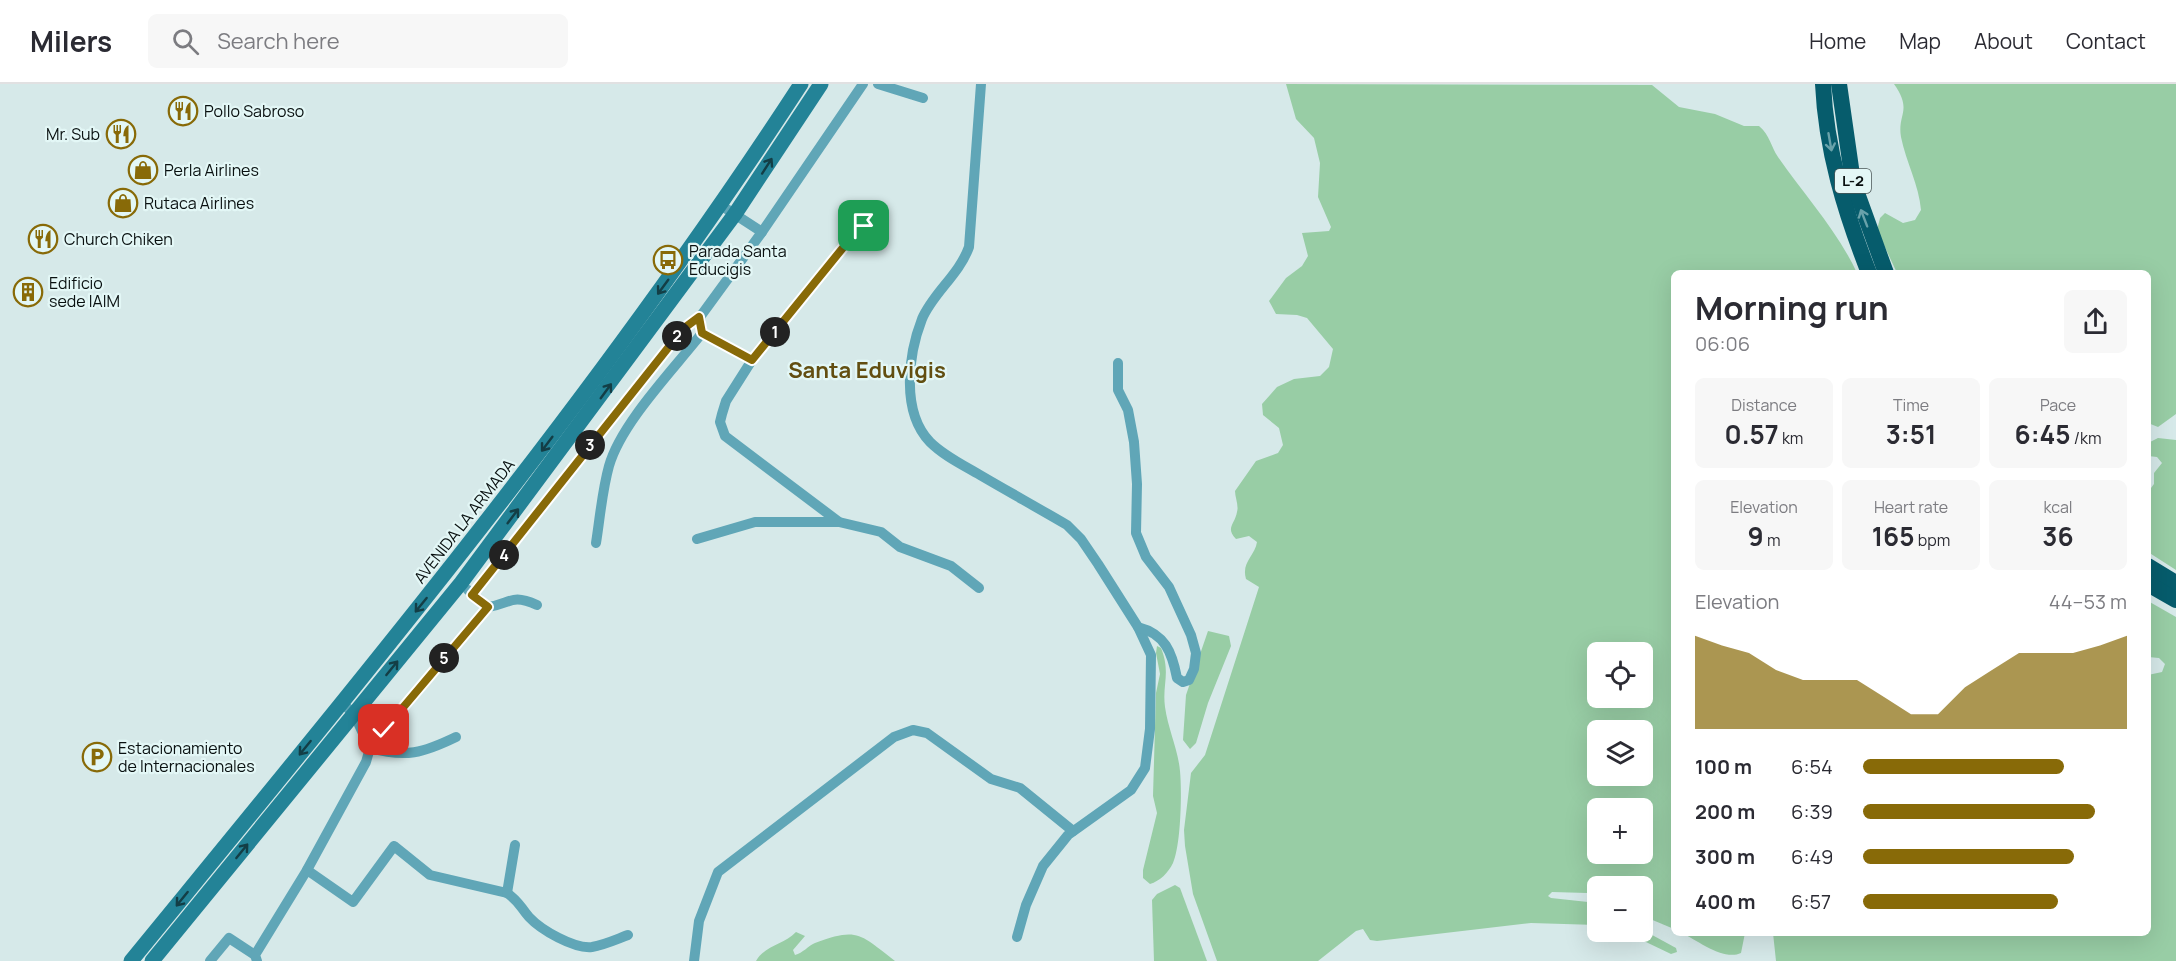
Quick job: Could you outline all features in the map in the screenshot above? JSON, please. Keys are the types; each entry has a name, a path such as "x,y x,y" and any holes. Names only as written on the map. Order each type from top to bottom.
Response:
{"highway":[{"name":"L-2","path":"1823,84 1838,186 1868,270"},
{"name":"L-2","path":"1839,84 1853,182 1885,270"},
{"path":"2151,568 2176,582"},
{"path":"2151,586 2176,600"}],"main road":[{"name":"AVENIDA LA ARMADA","path":"131,961 500,507 729,210 801,84"},
{"name":"AVENIDA LA ARMADA","path":"152,961 461,583 821,84"}],"street":[{"path":"472,595 676,337 699,317 762,232 863,84"},
{"path":"878,84 923,98"},
{"path":"981,84 969,247 959,268 923,316 915,338 910,390 916,419 929,441 949,457 1067,525 1087,547 1137,627 1151,655 1150,729 1145,768 1131,790 1073,831 1043,866 1026,905 1017,937"},
{"path":"729,210 762,232"},
{"path":"839,522 725,436 720,422 726,401 752,360 859,228 871,226"},
{"path":"596,543 609,466 616,447 640,411 702,333 699,317"},
{"path":"702,333 752,360"},
{"path":"1118,363 1118,390 1128,410 1134,442 1137,484 1136,533 1146,557 1169,587 1191,635 1196,653 1194,669 1189,680 1183,682 1177,678 1171,653 1158,634 1137,627"},
{"path":"697,539 755,522 839,522 881,532 900,547 951,566 979,588"},
{"path":"461,583 488,607"},
{"path":"210,961 229,938 256,958 360,774 370,748 488,607 506,600 524,599 537,605"},
{"path":"342,703 354,714 370,748 396,755 416,753 456,737"},
{"path":"694,961 699,921 718,872 894,737 913,730 927,733 991,779 1020,788 1073,831"},
{"path":"507,893 515,845"},
{"path":"307,870 353,902 394,846 430,875 507,893 518,900 533,920 552,934 573,943 590,947 628,935"}],"green space":[{"path":"1286,84 1652,85 1679,107 1715,114 1744,126 1759,126 1766,133 1778,157 1830,228 1856,270 1671,270 1671,928 1653,920 1653,876 1587,876 1587,893 1552,892 1548,896 1587,902 1587,925 1531,923 1377,941 1370,940 1363,929 1356,931 1318,961 1217,961 1193,894 1185,846 1184,830 1191,773 1205,755 1259,587 1246,579 1245,573 1245,568 1257,542 1249,536 1236,539 1231,529 1237,510 1235,491 1256,461 1278,453 1283,445 1279,428 1263,415 1262,404 1277,387 1294,379 1320,376 1329,367 1333,349 1307,318 1276,314 1269,301 1286,278 1302,266 1308,256 1302,233 1329,231 1331,227 1318,197 1320,163 1314,138 1296,119"},
{"path":"1894,84 2176,84 2176,414 2158,427 2151,424 2151,270 1896,270 1877,230 1880,218 1885,213 1903,223 1915,220 1921,210 1918,192 1901,137 1904,107 1900,93"},
{"path":"2158,438 2176,440 2176,570 2151,554 2151,488 2154,484 2154,473 2162,463 2157,457 2151,456 2151,442"},
{"path":"2151,603 2176,617 2176,961 1776,961 1773,936 2151,936 2151,674 2162,672 2165,664 2159,658 2151,657"},
{"path":"1208,631 1229,636 1231,646 1208,703 1196,743 1190,749 1183,740 1186,695"},
{"path":"1157,646 1161,648 1164,657 1166,672 1164,699 1179,763 1181,804 1178,844 1173,863 1163,876 1150,884 1143,878 1143,870 1157,813 1153,796 1156,693 1160,674"},
{"path":"1175,885 1180,888 1207,961 1154,961 1152,900 1157,894"},
{"path":"796,932 805,936 793,950 795,955 815,943 841,935 850,935 866,939 895,961 756,961 769,948"},
{"path":"1653,935 1676,948 1677,952 1671,954 1646,942 1653,942"},
{"path":"1687,936 1744,936 1741,953 1734,955 1711,949"}],"place":[{"name":"Pollo Sabroso","path":"183,111"},
{"name":"Mr. Sub","path":"121,134"},
{"name":"Perla Airlines","path":"143,170"},
{"name":"Rutaca Airlines","path":"123,203"},
{"name":"Church Chiken","path":"43,239"},
{"name":"Parada Santa Educigis","path":"668,260"},
{"name":"Edificio sede IAIM","path":"28,292"},
{"name":"Estacionamiento de Internacionales","path":"97,757"}],"district":[{"name":"Santa Eduvigis","path":"867,370"}],"route":[{"path":"384,730 488,607 472,595 683,329 699,317 702,333 752,360 859,228 864,226"}]}
